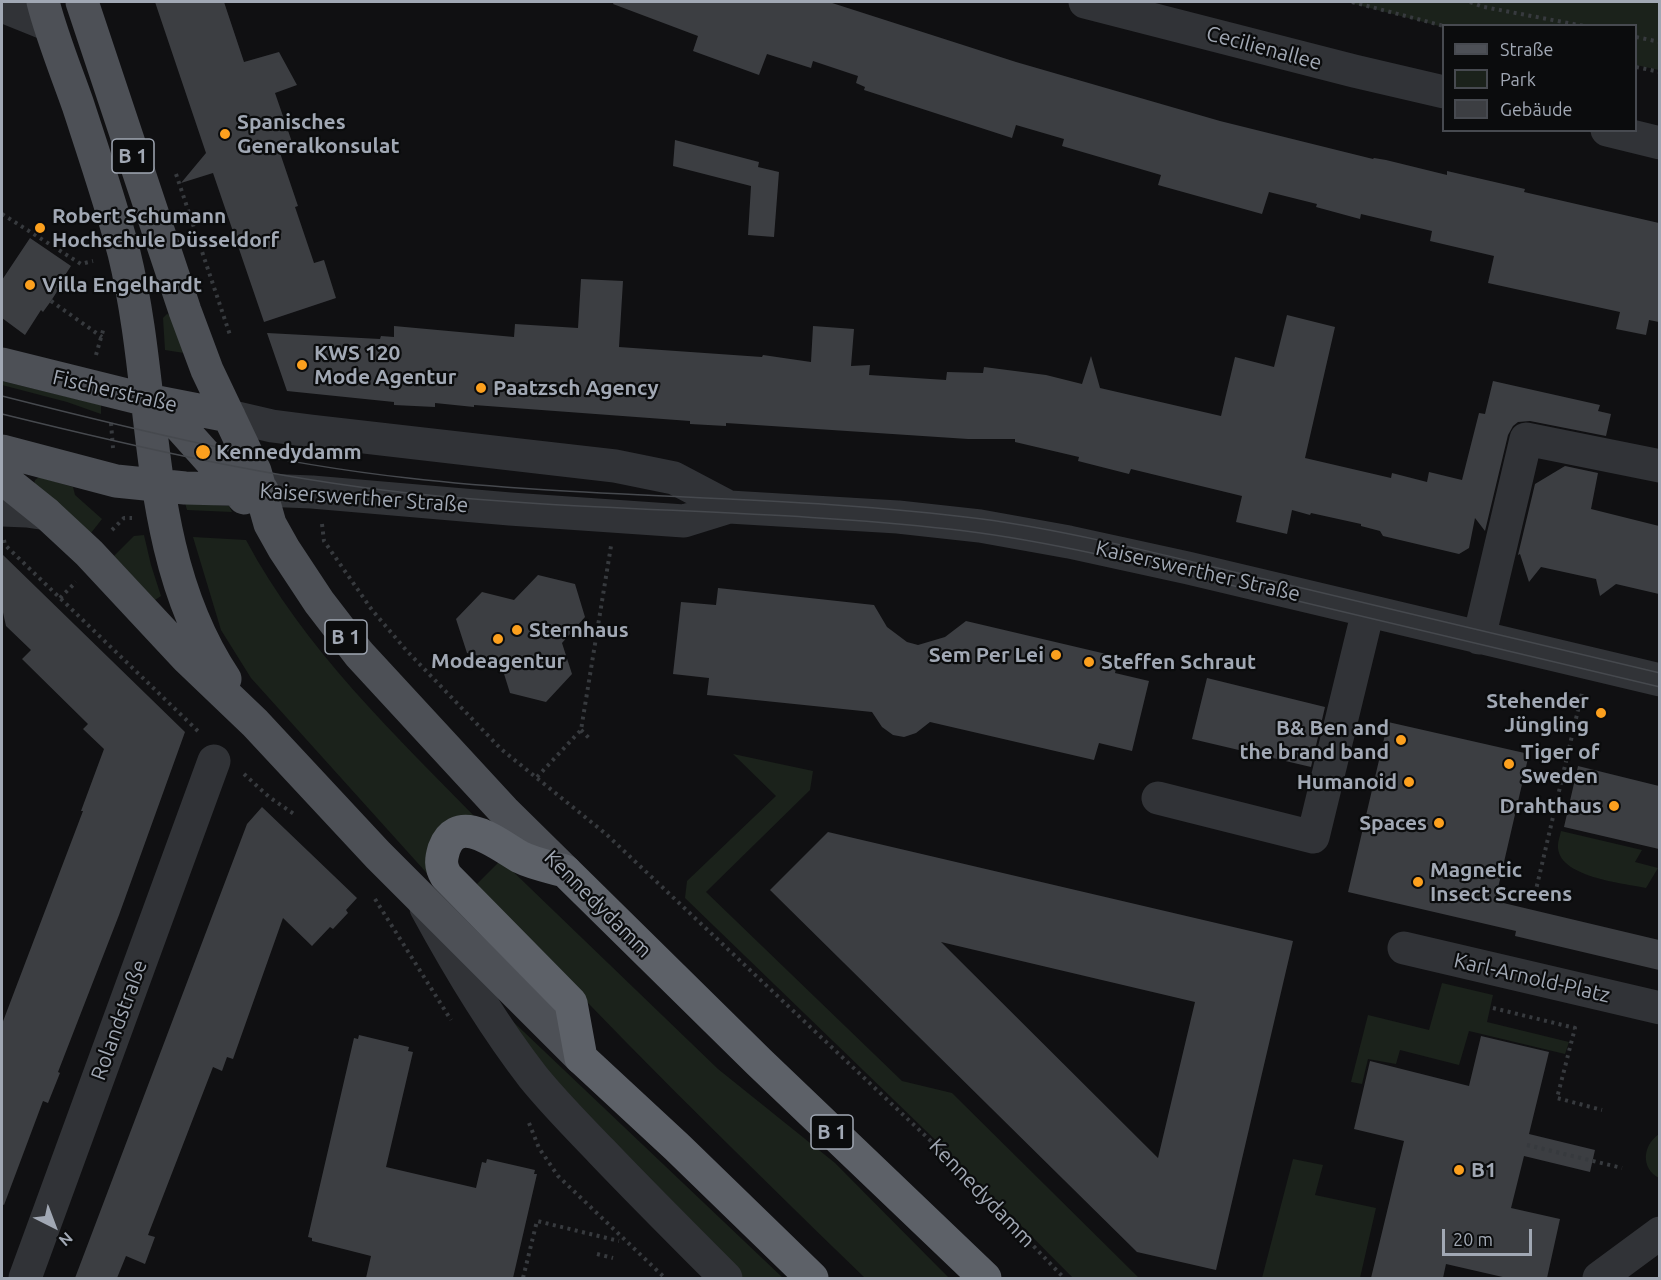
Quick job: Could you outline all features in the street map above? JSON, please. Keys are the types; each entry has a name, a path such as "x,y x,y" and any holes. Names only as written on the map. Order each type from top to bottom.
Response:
{"highway":[{"path":"566,871 522,858 488,837 472,831 463,831 451,838 446,843 441,857 441,867 452,883 571,1003 581,1058"},
{"name":"Kennedydamm","path":"566,871 759,1062 985,1278"},
{"name":"B 1","path":"581,1058 812,1278"}],"main road":[{"name":"B 1","path":"82,2 184,312 207,370 255,471 248,490"},
{"name":"B 1","path":"46,13 124,253 138,329 158,486 180,583 195,626 212,658 255,723"},
{"name":"Fischerstraße","path":"2,364 147,400 229,416"},
{"path":"147,400 176,422 248,490"},
{"name":"Kaiserswerther Straße","path":"2,451 116,481 158,486 248,490"},
{"name":"B 1","path":"2,478 47,514 89,553 186,657 255,723 420,898 581,1058"},
{"name":"Kennedydamm","path":"248,490 319,602 359,654 504,811 566,871"}],"street":[{"name":"Cecilienallee","path":"1084,2 1442,92"},
{"path":"2,6 46,13"},
{"path":"1615,132 1659,143"},
{"name":"Kaiserswerther Straße","path":"229,416 273,426 311,431 615,466 674,478 729,507"},
{"path":"1479,638 1526,440 1659,466"},
{"name":"Kaiserswerther Straße","path":"248,490 312,492 510,509 684,520 729,507 980,526 1102,549 1659,680"},
{"path":"3,523 27,511 47,514"},
{"path":"1158,798 1313,837 1368,611"},
{"name":"Rolandstraße","path":"25,1278 219,756"},
{"path":"420,898 466,980 498,1030 533,1076 637,1189 726,1278"},
{"name":"Karl-Arnold-Platz","path":"1404,948 1659,1008"},
{"path":"1599,1278 1659,1233"}],"path":[{"path":"1352,2 1442,26"},
{"path":"1470,2 1484,7 1573,24"},
{"path":"1637,37 1659,42"},
{"path":"1637,67 1659,72"},
{"path":"2,214 81,264 97,260"},
{"path":"51,301 102,337"},
{"path":"110,417 113,447"},
{"path":"537,777 581,730 612,544 630,517"},
{"path":"108,534 124,518 140,518"},
{"path":"3,523 5,545 219,756 269,797 302,820"},
{"name":"Kennedydamm","path":"322,524 324,541 372,610 399,642 501,749 606,834 942,1151 1064,1278"},
{"path":"1535,894 1588,664"},
{"path":"581,730 590,739"},
{"path":"1494,1008 1575,1028 1557,1098 1602,1110"},
{"path":"1527,1145 1623,1168"},
{"path":"523,1278 537,1221 619,1241"},
{"path":"597,1254 613,1258"}],"green space":[{"path":"1347,2 1659,2 1659,70 1637,65 1637,24 1442,24 1442,27"},
{"path":"167,314 170,315 184,353 165,350 163,318"},
{"path":"2,381 101,405 101,414 67,402 2,385"},
{"path":"39,477 73,487 75,495 102,519 91,533 34,484"},
{"path":"185,503 229,506 232,512 187,510"},
{"path":"144,535 161,596 155,600 114,556 134,536"},
{"path":"193,537 246,540 269,580 323,654 384,724 481,823 433,880 251,678 221,630"},
{"path":"733,754 813,771 810,790 706,892 902,1081 952,1093 1139,1278 1073,1278 953,1157 685,898 687,881 776,796"},
{"path":"1561,831 1642,850 1635,862 1658,868 1646,888 1593,877 1568,865 1560,856 1558,845"},
{"path":"501,860 718,1069 835,1163 949,1278 865,1278 674,1090 487,897 477,884"},
{"path":"1442,983 1493,995 1487,1022 1569,1042 1565,1054 1469,1031 1459,1065 1400,1050 1396,1064 1368,1059 1362,1084 1351,1082 1368,1015 1429,1030"},
{"path":"504,1013 783,1278 734,1278 619,1164"},
{"path":"1659,1134 1659,1178 1653,1174 1646,1163 1646,1156 1650,1144"},
{"path":"1293,1159 1323,1165 1315,1195 1376,1208 1360,1278 1262,1278"}],"building":[{"path":"155,2 224,2 244,62 279,52 297,85 275,93 293,145 279,150 314,263 324,260 336,298 264,322 213,173 181,183 206,153"},
{"path":"614,2 829,2 1016,62 1220,121 1373,159 1447,175 1447,171 1525,189 1524,192 1659,223 1659,322 1649,320 1646,335 1616,329 1620,312 1488,283 1494,256 1430,241 1432,231 1361,214 1360,219 1316,207 1317,204 1269,192 1262,214 1158,185 1161,175 1062,146 1064,139 1016,125 1012,138 864,90 865,87 856,83 858,76 813,61 811,68 767,54 759,75 693,51 698,36 613,4"},
{"path":"675,140 759,162 758,167 779,172 774,237 748,235 751,186 673,166"},
{"name":"Villa Engelhardt","path":"30,238 71,266 51,301 43,312 41,310 25,335 2,318 2,280"},
{"path":"581,279 623,281 619,347 762,357 763,355 811,362 813,326 854,329 851,366 870,365 869,375 946,380 947,372 983,373 984,367 1046,375 1082,384 1091,356 1100,388 1221,416 1235,357 1274,367 1287,315 1335,327 1305,458 1391,478 1392,473 1427,482 1429,472 1462,480 1479,413 1485,414 1493,381 1600,405 1598,411 1611,414 1606,436 1530,421 1518,422 1513,426 1508,435 1485,531 1475,518 1469,548 1459,554 1383,536 1380,531 1361,526 1361,524 1292,510 1287,534 1236,522 1242,496 1131,469 1129,474 1078,461 1079,457 1015,442 1015,439 968,439 726,423 726,426 690,424 690,421 474,405 474,407 435,403 435,407 394,405 394,402 287,391 267,333 380,339 381,336 394,337 394,326 514,337 515,324 578,328"},
{"path":"1565,466 1598,473 1591,509 1659,526 1659,594 1616,584 1600,596 1596,579 1541,567 1529,582 1520,554 1518,555 1535,484"},
{"path":"2,554 185,732 119,915 58,1072 60,1073 48,1103 43,1101 4,1205 2,1204 2,1024 83,811 81,811 104,749 83,729 88,724 22,659 31,650 6,626 2,608"},
{"name":"Sternhaus","path":"538,575 575,584 585,617 562,643 572,674 546,702 510,693 500,661 467,653 456,619 482,592 514,600"},
{"path":"718,588 874,605 887,627 907,642 918,645 945,637 966,621 1119,657 1115,673 1149,681 1132,751 1099,743 1094,760 930,722 916,733 904,737 893,735 882,727 872,712 707,695 709,678 673,674 681,602 716,605"},
{"path":"1207,678 1325,707 1311,767 1192,739"},
{"name":"Spaces","path":"1388,722 1529,754 1495,901 1659,940 1659,970 1515,936 1516,931 1348,892"},
{"name":"Drahthaus","path":"1578,766 1659,786 1659,849 1564,827"},
{"path":"262,807 357,898 346,910 348,913 333,929 330,927 312,946 283,918 233,1059 227,1057 222,1071 213,1067 148,1235 155,1237 145,1264 126,1256 117,1278 75,1278 247,824"},
{"path":"828,832 1293,941 1216,1270 1137,1252 770,890","holes":["941,942 1195,1002 1158,1158"]},
{"path":"359,1035 409,1047 408,1051 413,1052 386,1167 476,1188 482,1162 486,1163 487,1159 535,1170 534,1174 537,1174 513,1278 366,1278 371,1256 312,1241 312,1238 308,1237 354,1038 358,1039"},
{"name":"B1","path":"1481,1036 1549,1052 1529,1134 1595,1150 1590,1172 1524,1156 1511,1208 1560,1219 1547,1278 1507,1278 1446,1264 1443,1278 1371,1278 1404,1141 1354,1129 1370,1061 1469,1086"}],"tram line":[{"path":"2,396 204,444 356,472 552,490 839,505 1018,524 1124,546 1660,673"},
{"path":"2,414 204,460 357,487 543,504 882,522 989,534 1147,565 1660,687"}],"place":[{"name":"Spanisches Generalkonsulat","path":"225,134"},
{"name":"Robert Schumann Hochschule Düsseldorf","path":"40,228"},
{"name":"Villa Engelhardt","path":"30,285"},
{"name":"KWS 120 Mode Agentur","path":"302,365"},
{"name":"Paatzsch Agency","path":"481,388"},
{"name":"Kennedydamm","path":"203,452"},
{"name":"Sternhaus","path":"517,630"},
{"name":"Modeagentur","path":"498,639"},
{"name":"Sem Per Lei","path":"1056,655"},
{"name":"Steffen Schraut","path":"1089,662"},
{"name":"Stehender Jüngling","path":"1601,713"},
{"name":"B& Ben and the brand band","path":"1401,740"},
{"name":"Tiger of Sweden","path":"1509,764"},
{"name":"Humanoid","path":"1409,782"},
{"name":"Drahthaus","path":"1614,806"},
{"name":"Spaces","path":"1439,823"},
{"name":"Magnetic Insect Screens","path":"1418,882"},
{"name":"B1","path":"1459,1170"}]}
